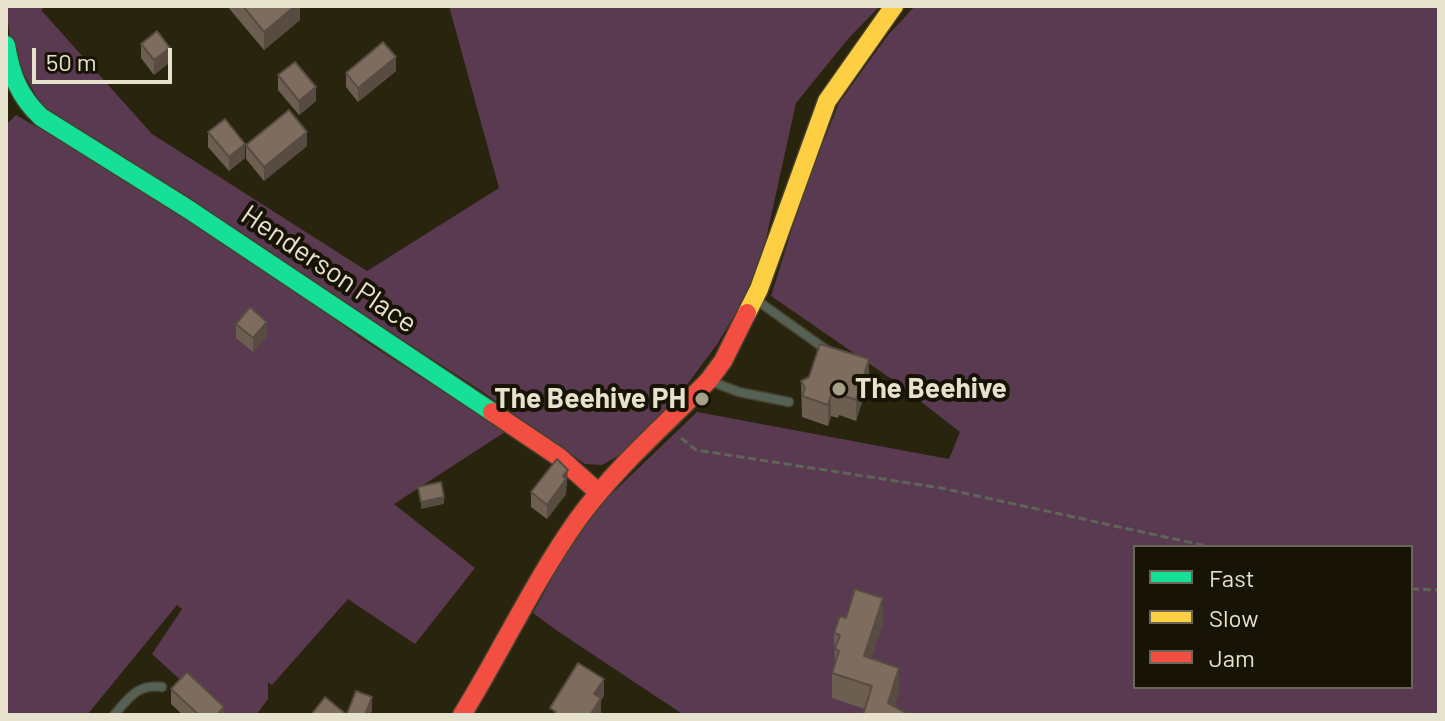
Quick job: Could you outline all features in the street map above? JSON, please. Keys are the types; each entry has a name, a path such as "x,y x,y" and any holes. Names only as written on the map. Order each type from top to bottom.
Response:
{"street":[{"path":"462,715 537,581 599,493 642,452 723,361 754,298 827,101 894,6"},
{"name":"Henderson Place","path":"6,45 11,75 23,100 41,117 188,209 559,457 599,493"}],"lane":[{"path":"754,298 840,358"},
{"path":"709,380 739,392 789,402"},
{"path":"114,715 138,690 148,686 162,687"}],"path":[{"path":"665,425 696,450 941,488 1202,545"},
{"path":"1413,589 1439,590"}],"shaded area":[{"path":"6,6 43,6 42,11 152,134 367,271 499,188 449,6 880,6 848,39 796,103 758,275 718,343 632,448 602,465 585,464 480,390 42,106 12,53"},
{"path":"915,6 1439,6 1439,715 684,715 533,613 569,547 600,505 697,412 949,459 960,432 893,380 771,296 805,187 839,103 888,35"},
{"path":"16,115 189,215 365,341 505,432 394,504 475,568 415,644 348,599 272,685 268,682 268,699 256,715 219,715 152,654 182,609 177,605 87,715 6,715 6,125"}],"building":[{"path":"243,6 295,6 264,32"},
{"path":"157,31 170,48 154,60 141,44"},
{"path":"383,42 396,57 358,88 346,73"},
{"path":"295,62 316,87 299,101 278,75"},
{"path":"289,110 307,132 264,167 246,145"},
{"path":"225,119 245,144 229,157 208,132"},
{"path":"250,307 267,322 253,338 236,324"},
{"path":"820,344 869,359 856,400 839,394 838,397 831,395 828,405 802,396 805,388 801,381 809,377"},
{"path":"557,459 568,470 563,476 566,479 547,505 531,492"},
{"path":"441,482 444,497 421,502 418,487"},
{"path":"855,589 883,598 864,656 899,668 888,703 910,715 863,715 872,686 832,673 840,635 834,633 840,616 846,618"},
{"path":"578,663 604,679 594,694 601,698 590,715 553,715 556,712 550,708"},
{"path":"187,672 224,707 217,715 199,715 171,689"},
{"path":"356,691 372,697 365,715 347,714"},
{"path":"325,697 347,715 311,715"}],"traffic: fast":[{"path":"6,45 17,84 41,117 188,209 492,412"}],"traffic: slow":[{"path":"747,313 759,289 827,101 894,6"}],"traffic: jam":[{"path":"462,715 578,519 624,464 709,380 723,361 747,313"},
{"path":"492,412 559,457 599,493"}],"place":[{"name":"The Beehive","path":"839,389"},
{"name":"The Beehive PH","path":"702,399"}]}
